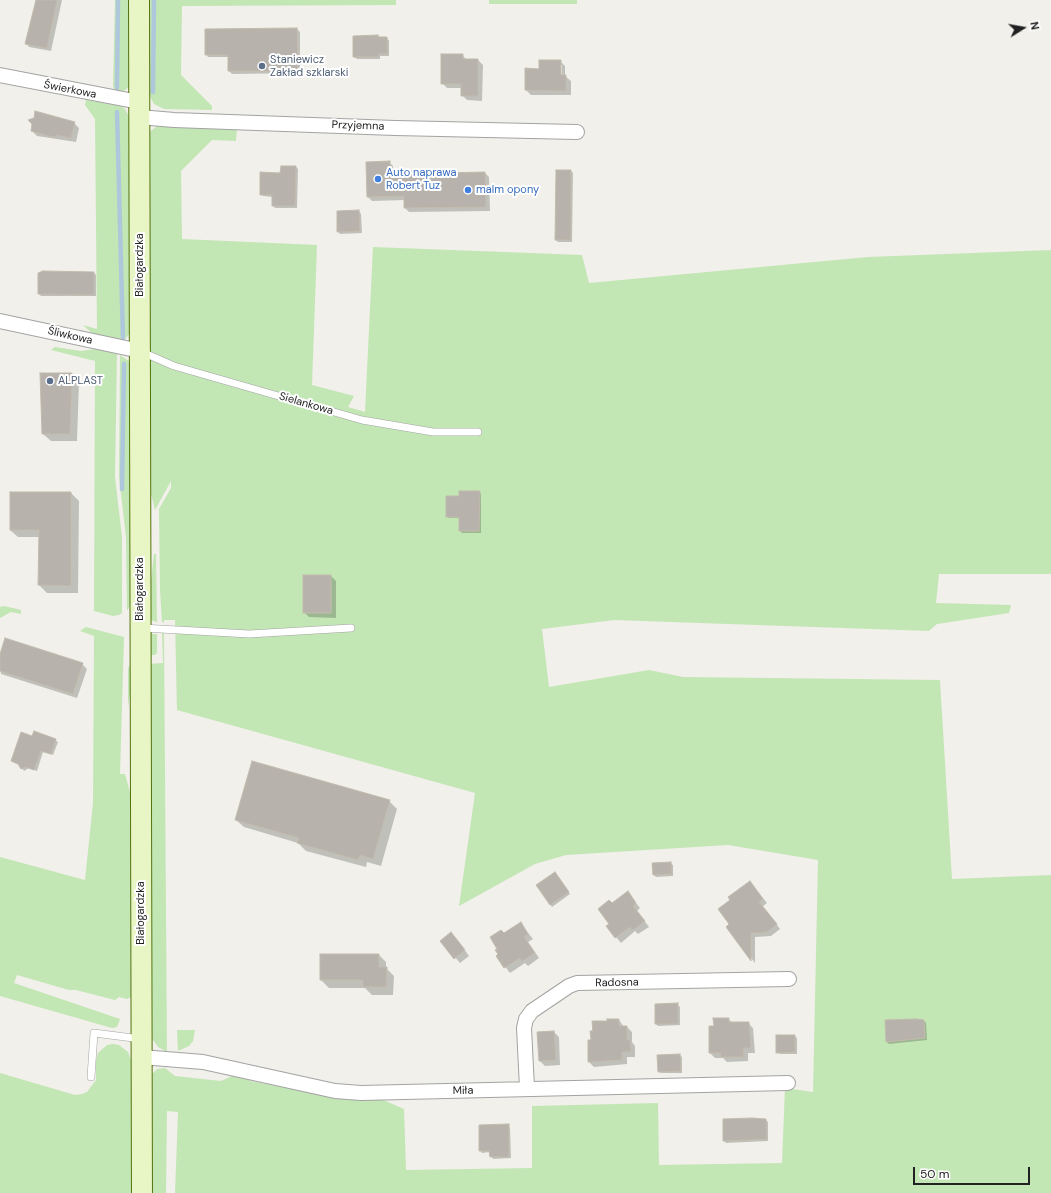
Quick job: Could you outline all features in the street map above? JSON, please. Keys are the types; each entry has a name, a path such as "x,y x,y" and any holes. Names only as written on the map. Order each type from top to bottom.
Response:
{"main road":[{"name":"Białogardzka","path":"139,0 142,1186"}],"street":[{"name":"Świerkowa","path":"0,75 139,110"},
{"name":"Przyjemna","path":"139,110 174,120 395,128 577,132"},
{"name":"Śliwkowa","path":"0,321 140,351"},
{"name":"Radosna","path":"527,1088 524,1028 526,1019 532,1011 569,986 577,983 789,979"},
{"name":"Miła","path":"141,1048 335,1091 414,1092 527,1088 788,1083"}],"lane":[{"name":"Sielankowa","path":"140,351 174,366 362,420 433,432 478,432"},
{"path":"140,628 185,629 249,634 350,628"},
{"path":"91,1077 94,1033 141,1048"}],"green space":[{"path":"115,0 131,0 131,81 129,87 121,93 115,91 113,86"},
{"path":"146,0 396,0 396,5 182,6 181,75 212,106 212,110 164,109 154,104 148,93"},
{"path":"489,0 577,0 577,4 489,4"},
{"path":"86,100 121,106 125,109 131,120 132,330 127,337 121,341 96,337 83,325 97,329 95,119 85,105"},
{"path":"157,126 237,127 236,141 212,140 181,171 182,239 317,245 312,385 354,396 348,407 365,412 373,247 582,255 589,283 868,257 1051,250 1051,574 939,574 936,603 1011,605 1009,613 937,624 929,631 614,620 542,629 549,687 649,670 683,677 940,680 952,879 1051,875 1051,1193 175,1193 178,1112 167,1111 166,1193 148,1193 151,1075 157,1069 165,1068 175,1076 221,1081 234,1075 250,1078 250,1081 334,1097 381,1099 404,1109 406,1170 532,1168 532,1106 658,1103 659,1165 782,1163 785,1088 813,1092 818,860 728,845 566,855 535,864 459,906 475,793 177,710 175,620 164,620 164,623 162,622 160,590 159,509 171,488 171,481 155,510 147,478 146,135"},
{"path":"55,347 81,351 96,349 117,354 115,477 122,537 122,613 119,615 113,616 94,611 95,361 51,350"},
{"path":"120,355 129,361 132,370 132,601 127,611 126,537 119,477"},
{"path":"154,554 156,554 157,622 151,620 150,617 147,616"},
{"path":"4,606 21,610 21,614 11,612 0,618 0,607"},
{"path":"86,627 124,637 120,774 125,774 133,803 133,983 131,997 127,999 119,997 115,1000 76,990 69,990 17,975 14,983 120,1019 117,1027 112,1028 0,996 0,857 85,880 93,803 94,636 80,631"},
{"path":"162,633 164,633 167,1052 158,1047 151,1037 147,664 163,663"},
{"path":"151,634 157,634 157,653 155,655 147,655 147,638 151,637"},
{"path":"131,664 133,672 128,707 128,668"},
{"path":"177,1030 195,1030 193,1041 189,1046 178,1051"},
{"path":"107,1045 119,1045 128,1052 133,1066 134,1193 0,1193 0,1073 75,1095 82,1094 87,1092 96,1080 96,1061 98,1053"}],"building":[{"path":"36,0 57,0 47,48 25,44"},
{"path":"297,28 298,71 228,71 228,55 205,55 205,29"},
{"path":"378,35 378,37 387,37 388,54 378,54 379,57 353,57 353,36"},
{"path":"441,54 463,54 463,59 478,59 478,96 461,96 461,84 441,84"},
{"path":"539,60 561,60 561,75 566,75 566,91 525,90 525,68 539,69"},
{"path":"35,111 75,122 71,138 57,135 57,137 49,136 31,131 32,124 28,120 34,118"},
{"path":"390,161 390,171 439,170 439,173 485,172 486,207 404,208 404,196 367,197 366,162"},
{"path":"281,166 296,166 295,206 272,206 272,195 260,195 260,172 280,173"},
{"path":"556,170 571,170 571,240 555,240"},
{"path":"359,210 360,231 337,232 337,211"},
{"path":"43,271 94,272 94,295 38,294 38,273"},
{"path":"40,373 72,373 70,434 42,434"},
{"path":"459,491 480,491 479,531 459,531 459,517 446,517 446,496 459,496"},
{"path":"10,492 71,492 71,586 38,585 39,530 10,530"},
{"path":"303,575 331,575 331,613 303,613"},
{"path":"5,638 83,663 73,694 0,671 0,654"},
{"path":"34,731 56,739 51,754 41,751 34,770 26,767 21,769 18,764 11,761 21,732 32,736"},
{"path":"252,761 390,800 373,859 360,855 358,860 297,843 299,838 235,820"},
{"path":"671,862 672,874 653,875 652,863"},
{"path":"555,872 569,892 550,905 536,885"},
{"path":"750,881 763,899 759,902 777,924 767,932 751,933 751,961 726,927 729,924 718,909 730,900 728,897"},
{"path":"628,891 636,903 633,906 645,921 633,930 630,927 615,938 606,926 609,924 598,909 609,900 612,903"},
{"path":"521,922 528,934 524,937 535,953 522,961 520,958 504,968 496,956 498,954 495,950 497,949 490,937 501,930 504,933"},
{"path":"451,932 465,950 454,959 440,941"},
{"path":"320,954 379,954 379,967 387,967 386,987 363,987 363,980 320,980"},
{"path":"678,1003 678,1024 655,1024 655,1004"},
{"path":"713,1018 729,1018 729,1022 749,1022 751,1048 743,1048 744,1057 721,1057 720,1053 709,1053 709,1026 714,1026"},
{"path":"607,1019 619,1019 619,1026 627,1026 627,1040 630,1040 631,1052 622,1052 622,1060 588,1062 588,1040 591,1040 590,1031 593,1031 592,1021 607,1021"},
{"path":"885,1020 924,1020 925,1038 886,1042"},
{"path":"554,1031 556,1060 539,1061 537,1032"},
{"path":"776,1035 795,1035 795,1052 776,1053"},
{"path":"680,1054 681,1071 658,1072 657,1055"},
{"path":"723,1119 766,1119 767,1139 723,1141"},
{"path":"509,1124 509,1157 490,1157 489,1151 479,1151 479,1125"}],"waterway":[{"path":"117,88 118,0"},
{"path":"153,92 154,0"},
{"path":"117,112 123,339"},
{"path":"122,489 124,364"}],"place":[{"name":"Staniewicz Zakład szklarski","path":"262,66"},
{"name":"Auto naprawa Robert Tuz","path":"378,179"},
{"name":"malm opony","path":"468,190"},
{"name":"ALPLAST","path":"50,381"}]}
